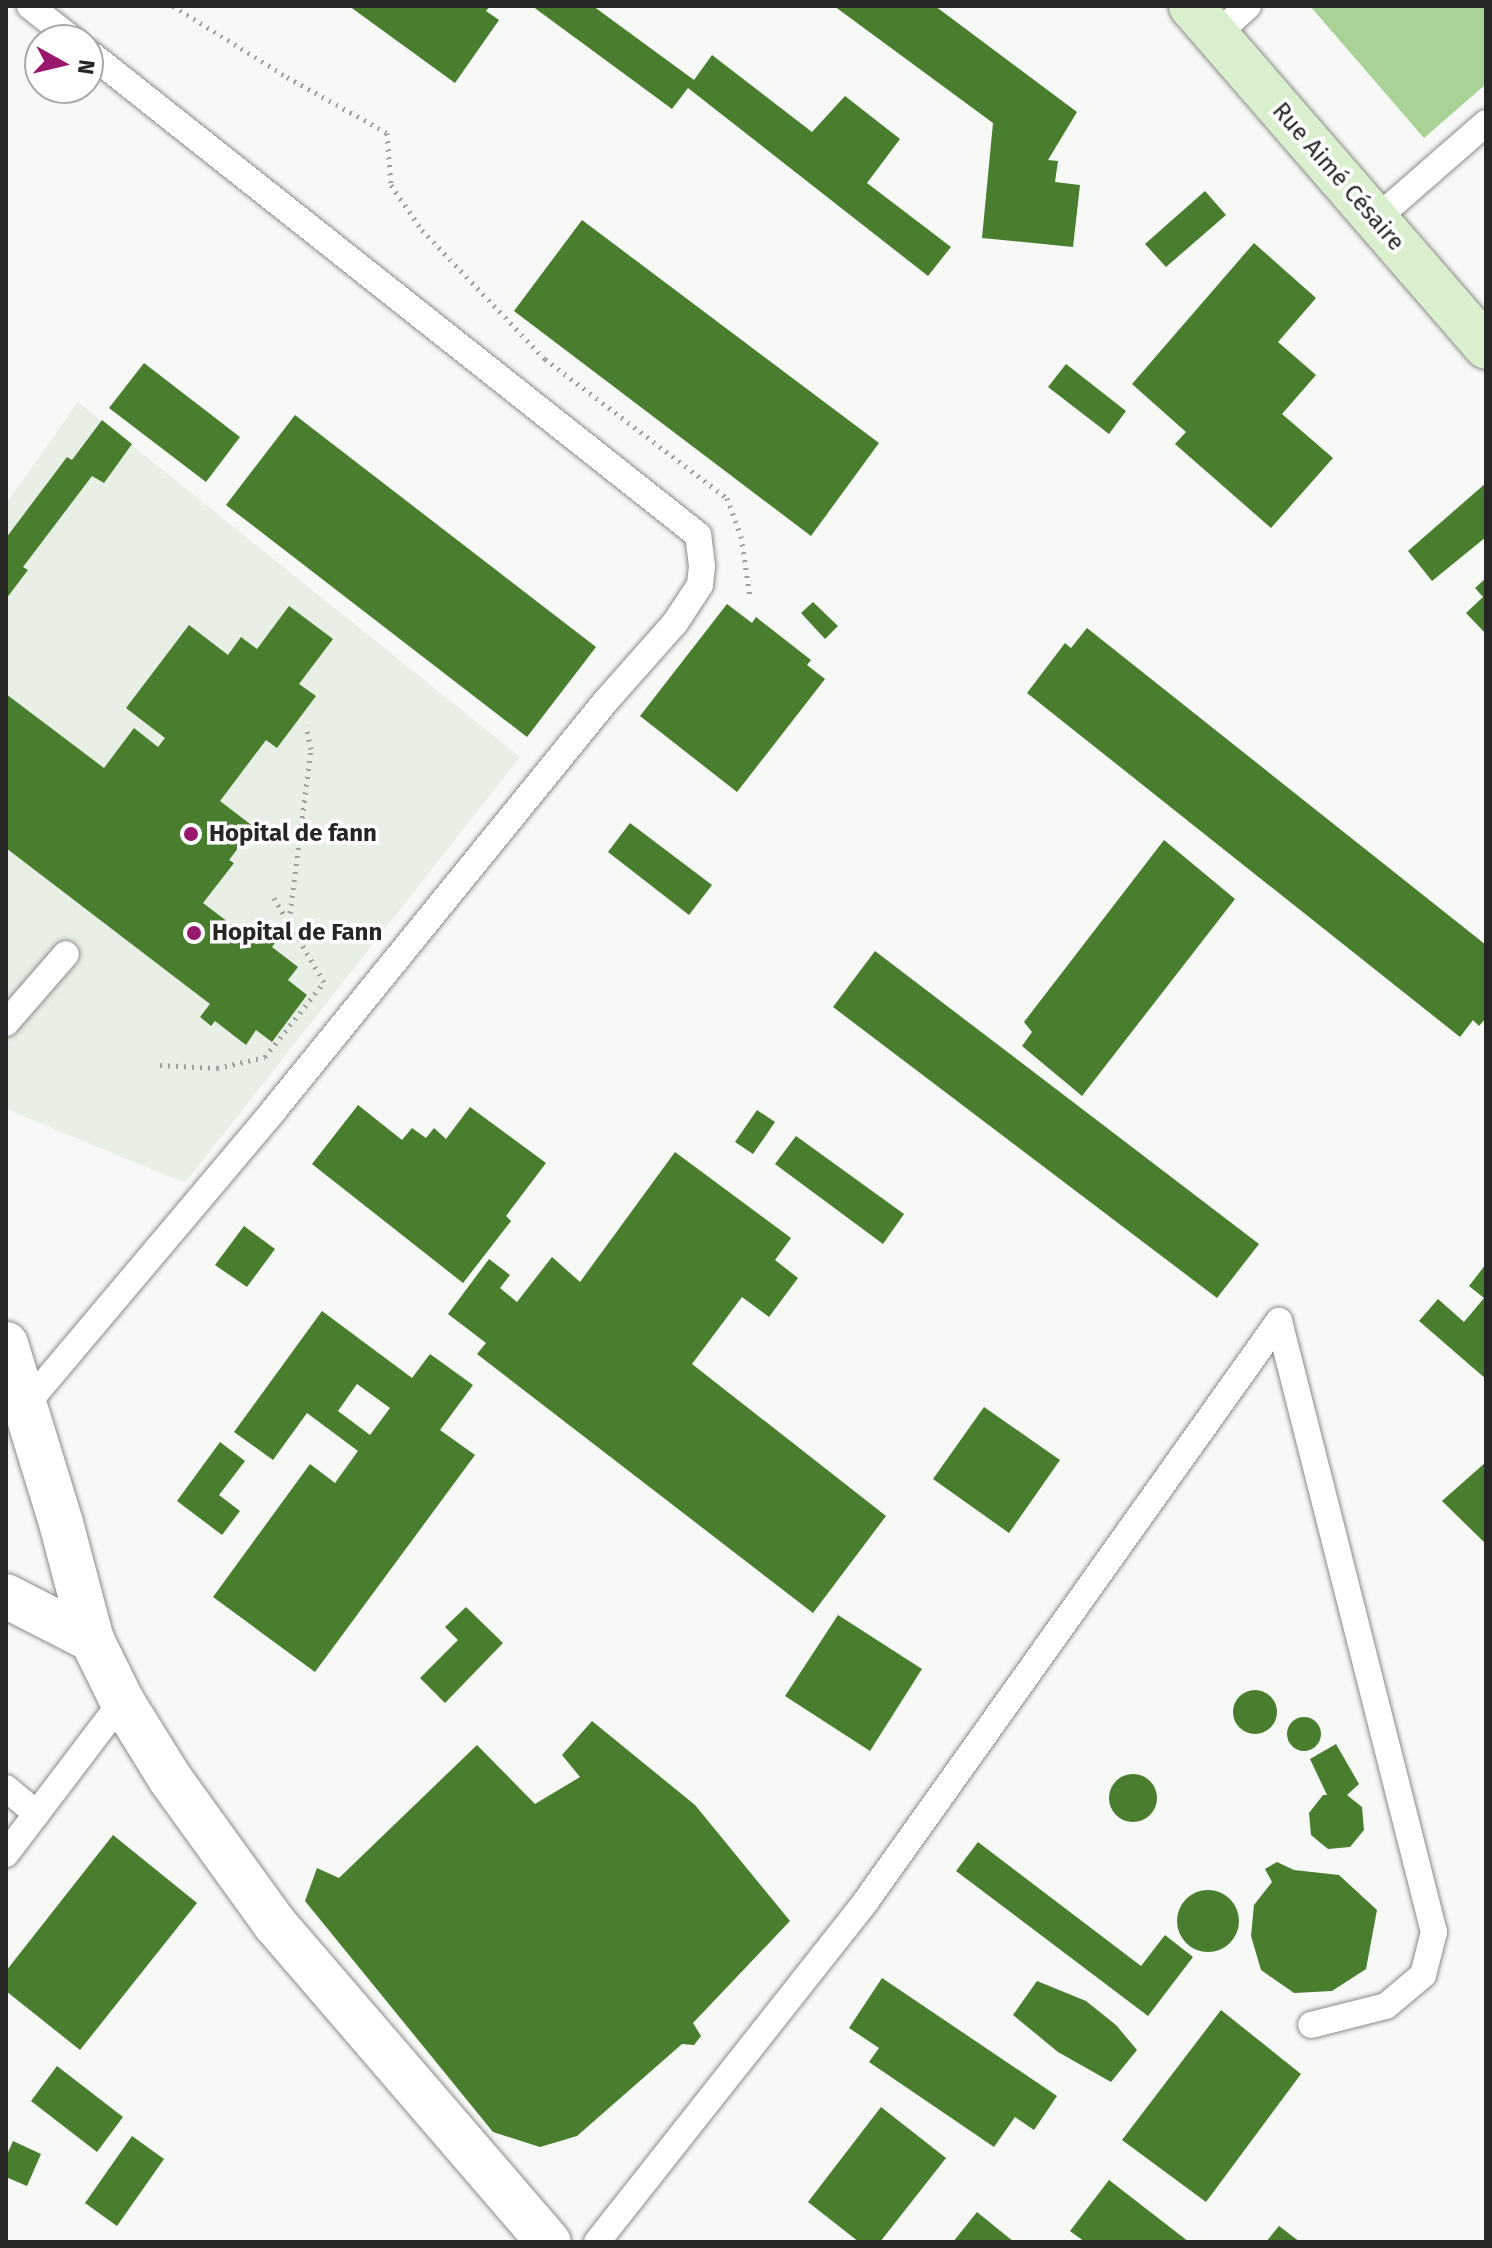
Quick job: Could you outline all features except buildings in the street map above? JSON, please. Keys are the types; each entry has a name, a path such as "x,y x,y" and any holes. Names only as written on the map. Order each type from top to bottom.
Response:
{"street":[{"name":"Rue Aimé Césaire","path":"1204,20 1486,347"},
{"path":"6,1344 92,1640 122,1701 171,1780 275,1924 549,2242"},
{"path":"6,1596 92,1640"}],"lane":[{"path":"30,6 53,24"},
{"path":"1204,20 1248,6"},
{"path":"25,1406 284,1099 605,702 675,623 700,585 702,566 698,535 104,65"},
{"path":"1376,219 1486,123"},
{"path":"6,1023 66,954"},
{"path":"597,2242 866,1901 1279,1321 1434,1932 1423,1975 1386,2006 1311,2025"},
{"path":"6,1854 122,1701"},
{"path":"6,1788 37,1814"}],"path":[{"path":"173,6 287,77 387,133 391,185 422,230 545,359 727,498 741,536 750,597"},
{"path":"288,922 311,749 306,726"},
{"path":"160,1065 217,1068 265,1057 324,982 274,898"}],"shaded area":[{"name":"Hopital de Fann","path":"78,402 520,757 185,1183 6,1109 6,504"}],"green space":[{"path":"1310,6 1486,6 1486,84 1424,138"}],"place":[{"name":"Hopital de fann","path":"191,834"},
{"name":"Hopital de Fann","path":"194,933"}]}
